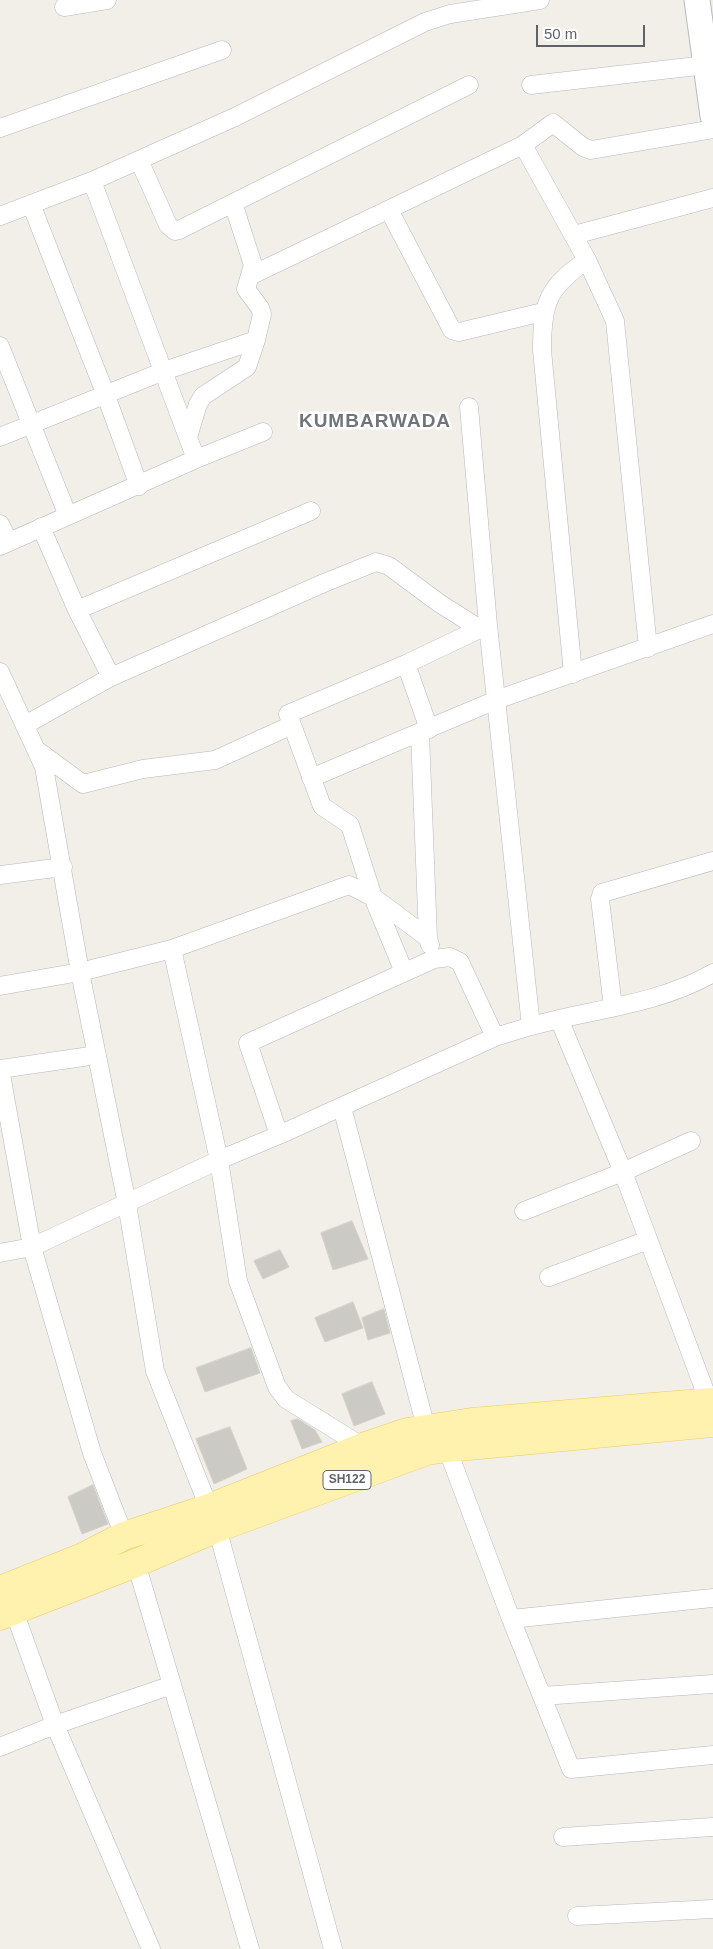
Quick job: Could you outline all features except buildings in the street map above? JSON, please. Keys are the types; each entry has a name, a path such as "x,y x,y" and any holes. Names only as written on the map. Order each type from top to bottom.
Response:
{"main road":[{"path":"5,1605 83,1557 124,1536 213,1518 363,1447 389,1437 426,1428 472,1422 712,1409"},
{"name":"SH122","path":"5,1605 136,1563 213,1518 411,1456 447,1448 712,1409"}],"street":[{"path":"64,7 107,0"},
{"path":"0,216 92,181 235,117 414,27 449,7 540,0"},
{"path":"697,0 713,116"},
{"path":"0,128 222,50"},
{"path":"531,85 706,65"},
{"path":"138,160 168,225 175,231 469,85"},
{"path":"250,276 523,145 554,123 583,147 591,150 713,129"},
{"path":"523,145 587,260 612,312 617,331 648,648"},
{"path":"92,181 196,459"},
{"path":"574,235 713,198"},
{"path":"188,437 201,400 207,393 245,369 256,340 262,314 260,308 246,289 253,262 233,203"},
{"path":"31,204 139,486"},
{"path":"389,210 452,330 459,332 543,312"},
{"path":"573,674 542,350 543,312 558,282 587,260"},
{"path":"0,437 164,371 256,340"},
{"path":"0,346 68,516"},
{"path":"468,407 484,627 496,700 531,1026"},
{"path":"0,524 4,544 139,486 196,459 263,432"},
{"path":"77,610 311,511"},
{"path":"41,528 77,610 111,677"},
{"path":"25,725 111,677 376,562 389,566 439,603 484,627"},
{"path":"311,778 496,700 713,624"},
{"path":"404,972 373,897 350,825 322,806 288,714 406,664 484,627"},
{"path":"406,664 424,731 428,938 434,960"},
{"path":"0,672 8,706 25,725 44,767 80,972 127,1204 155,1371 213,1518 334,1949"},
{"path":"36,750 83,784 143,769 216,760 292,725"},
{"path":"613,1007 600,899 602,893 713,861"},
{"path":"0,875 63,867"},
{"path":"0,986 80,972 172,949 346,885 352,885 373,897 428,938"},
{"path":"172,949 219,1160 238,1281 277,1387 286,1400 363,1447"},
{"path":"279,1135 248,1043 404,972 434,960 450,957 460,962 495,1037"},
{"path":"0,1253 32,1247 219,1160 342,1107 495,1037 559,1019 667,995 713,973"},
{"path":"559,1019 623,1172 712,1409"},
{"path":"97,1055 0,1069 32,1247 92,1453 124,1536"},
{"path":"342,1107 426,1428"},
{"path":"524,1210 623,1172 691,1142"},
{"path":"549,1278 648,1240"},
{"path":"447,1448 511,1619 571,1769 713,1755"},
{"path":"136,1563 250,1949"},
{"path":"511,1619 713,1598"},
{"path":"5,1605 151,1949"},
{"path":"542,1696 713,1684"},
{"path":"0,1746 172,1685"},
{"path":"563,1837 713,1827"},
{"path":"577,1916 713,1909"}],"district":[{"name":"KUMBARWADA","path":"375,422"}]}
